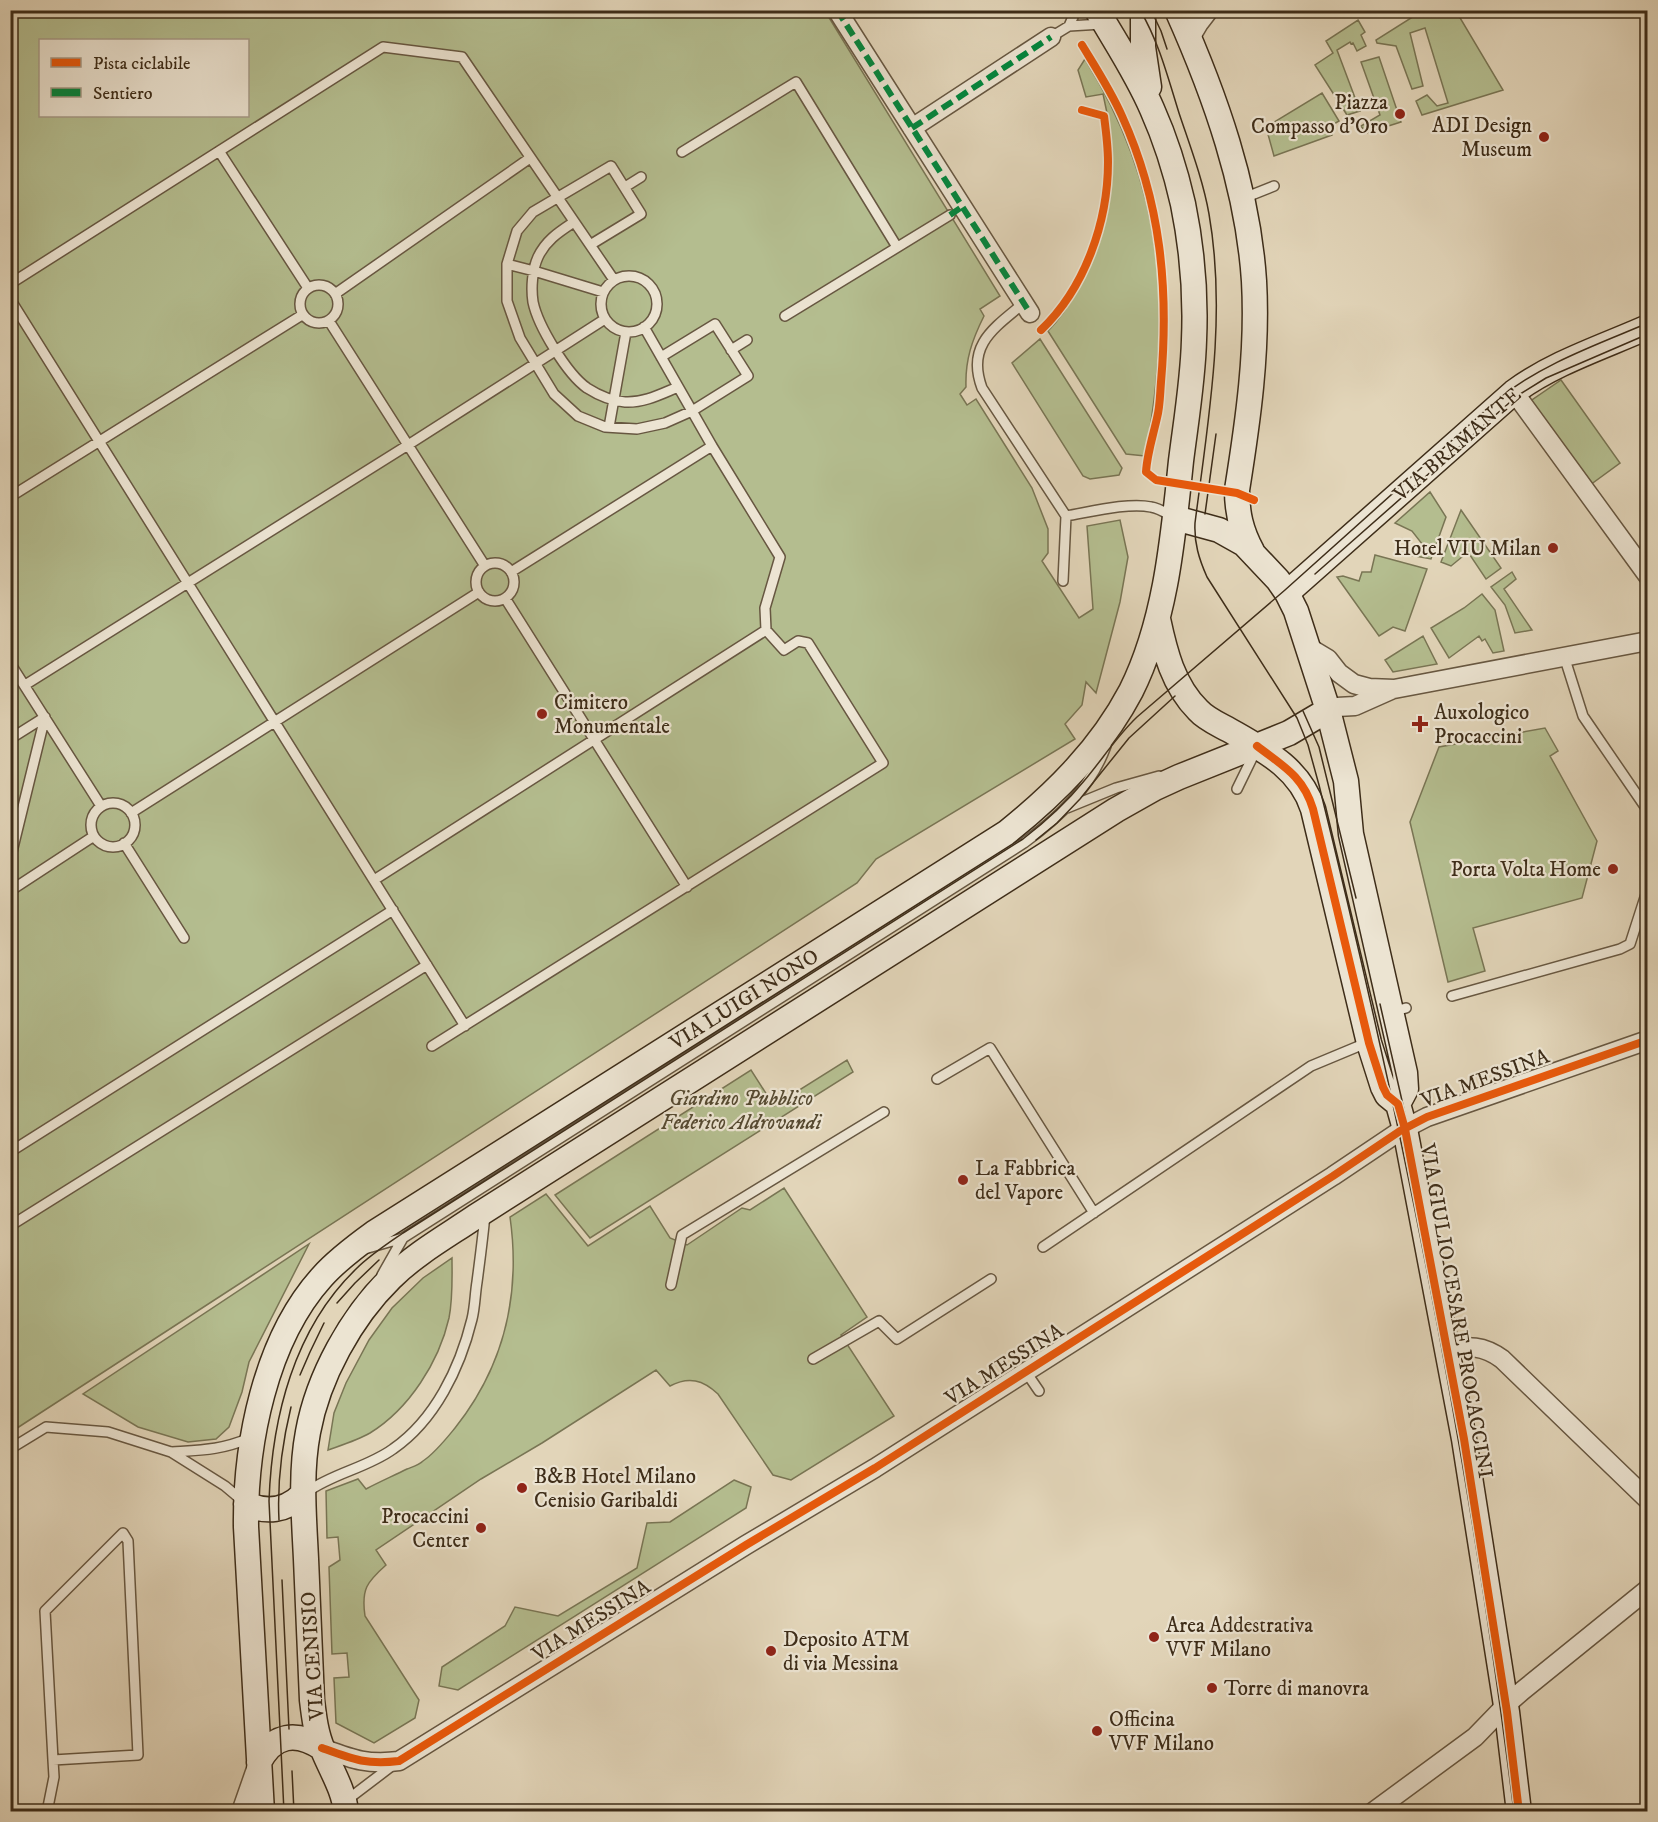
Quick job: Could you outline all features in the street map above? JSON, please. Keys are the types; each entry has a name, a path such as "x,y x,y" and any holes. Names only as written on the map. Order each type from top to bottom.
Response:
{"main road":[{"path":"1143,10 1143,47 1153,111"},
{"path":"1177,10 1224,133 1242,199 1252,260 1255,326 1251,391 1237,490 1237,506 1242,531 1252,551"},
{"path":"1100,17 1133,71 1153,111"},
{"name":"VIA LUIGI NONO","path":"246,1504 252,1437 260,1400 280,1344 302,1302 322,1277 346,1254 374,1233 1006,833 1047,799 1071,774 1101,739 1116,716 1142,666 1158,617 1175,518 1193,359 1194,298 1183,205 1176,177 1153,111"},
{"name":"VIA BRAMANTE","path":"1287,593 1514,392 1545,372 1647,327"},
{"path":"1175,518 1219,530 1236,538 1252,551"},
{"name":"VIA GIULIO CESARE PROCACCINI","path":"1252,551 1287,593 1300,620 1328,710 1346,781 1351,834 1399,1010 1406,1089 1398,1104"},
{"path":"1158,617 1170,665 1189,700 1204,716 1257,746"},
{"name":"VIA LUIGI NONO","path":"366,1306 406,1265 485,1211 1116,810 1155,788 1301,727 1328,710"},
{"name":"VIA GIULIO CESARE PROCACCINI","path":"1257,746 1290,771 1308,795 1375,1064 1387,1095 1398,1104 1405,1129 1464,1439 1506,1705 1519,1812"},
{"name":"VIA CENISIO","path":"346,1806 322,1748 312,1700 303,1495 308,1432 319,1394 330,1364 366,1306"},
{"path":"262,1812 246,1504 259,1509 274,1510 289,1506 303,1495"},
{"path":"259,1762 273,1743 285,1738 302,1739 322,1748"}],"street":[{"path":"837,10 912,128 956,211 1022,310"},
{"path":"1189,40 1209,10"},
{"path":"912,128 1051,37"},
{"path":"1514,392 1647,576"},
{"path":"1328,710 1355,706 1394,689 1647,641"},
{"path":"1308,647 1328,659 1339,673 1354,684 1369,688 1394,689"},
{"name":"VIA MESSINA","path":"399,1761 746,1545 875,1468 1405,1129 1437,1113 1647,1040"},
{"path":"1446,1349 1472,1347 1491,1351 1502,1359 1647,1500"},
{"path":"1373,1812 1475,1737 1506,1705 1647,1589"},
{"path":"322,1748 358,1761 378,1763 399,1761"},
{"path":"241,1812 259,1762"}],"lane":[{"path":"1070,26 1076,10"},
{"path":"1051,37 1070,26 1100,17"},
{"path":"10,284 383,47 462,57 614,280"},
{"path":"682,152 796,82 897,247"},
{"path":"219,151 308,288"},
{"path":"335,294 530,158"},
{"path":"590,245 641,214 611,165 533,212 517,231 507,264 507,301 520,338 554,394 578,416 609,427 637,429 665,423 692,411 748,376 715,324 661,357"},
{"path":"625,187 641,177"},
{"path":"1242,199 1274,186"},
{"path":"785,316 956,211"},
{"path":"574,222 549,239 537,258 533,276 533,303 544,330 567,368 585,387 605,398 626,402 651,399 678,387"},
{"path":"507,264 603,292"},
{"path":"623,276 632,276 650,284 657,302 656,312 644,327 626,332 618,330 605,319 600,301 607,285 614,280 623,276"},
{"path":"314,285 326,286 335,294 338,300 337,312 329,321 311,322 302,315 299,303 303,292 308,288 314,285"},
{"path":"10,298 14,312 100,441 465,1026"},
{"path":"1022,310 991,331 978,354 976,373 982,388 1066,516 1063,581"},
{"path":"10,497 302,315"},
{"path":"25,686 605,319"},
{"path":"329,321 485,566"},
{"path":"432,1046 884,763 808,643 798,641 784,650 766,630 765,608 780,557 712,446 644,327"},
{"path":"609,427 626,332"},
{"path":"731,350 747,340"},
{"path":"511,572 712,446"},
{"path":"1066,516 1132,505 1156,508 1175,518"},
{"path":"497,563 511,572 513,589 505,598 499,601 488,600 479,592 476,580 485,566 497,563"},
{"path":"131,813 479,592"},
{"path":"505,598 687,887"},
{"path":"374,880 766,630"},
{"path":"1564,656 1583,716 1647,811"},
{"path":"10,663 101,806"},
{"path":"346,1254 403,1238 1037,834 1065,809 1088,782 1104,750 1116,716"},
{"path":"10,739 45,717"},
{"path":"10,860 45,717"},
{"path":"1237,789 1257,746"},
{"path":"1065,809 1147,778 1194,771"},
{"path":"114,803 127,808 131,813 134,819 133,833 124,843 111,847 99,842 94,836 91,830 92,816 101,806 114,803"},
{"path":"10,891 94,836"},
{"path":"124,843 184,938"},
{"path":"1452,996 1620,949 1630,944 1647,888"},
{"path":"10,1152 393,910"},
{"path":"10,1226 427,965"},
{"path":"1043,1247 1311,1066 1359,1046"},
{"path":"937,1079 990,1048 1094,1213"},
{"path":"671,1285 682,1235 884,1112"},
{"path":"303,1495 326,1480 392,1451 412,1435 431,1413 456,1366 472,1317 485,1211"},
{"path":"366,1306 403,1238"},
{"path":"813,1359 879,1321 897,1339 991,1279"},
{"path":"1026,1372 1039,1391"},
{"path":"10,1449 46,1427 108,1432 171,1452 225,1486 246,1504"},
{"path":"171,1452 230,1446 252,1437"},
{"path":"47,1812 54,1777 53,1760 45,1611 123,1533 128,1541 138,1755 53,1760"},
{"name":"VIA MESSINA","path":"346,1806 399,1761"}],"green space":[{"name":"Cimitero Monumentale","path":"717,10 720,16 729,11 825,11 1000,296 980,309 984,316 970,350 966,387 960,394 967,405 976,399 1032,488 1048,529 1048,553 1042,561 1079,618 1093,609 1087,526 1120,520 1128,557 1120,602 1096,693 1086,682 1082,705 1065,724 1075,739 876,859 857,883 11,1432 11,11"},
{"path":"1422,11 1456,11 1503,90 1422,115 1416,101 1427,95 1437,106 1448,103 1425,28 1410,33 1423,86 1412,89 1396,46 1377,43 1376,40"},
{"path":"1358,20 1365,32 1361,35 1366,46 1357,51 1350,42 1337,50 1360,111 1347,115 1315,65 1333,53 1326,41"},
{"path":"1379,57 1401,122 1366,133 1361,126 1380,115 1361,62"},
{"path":"1085,59 1112,107 1132,155 1147,203 1156,251 1159,351 1154,403 1145,456 1126,454 1048,331 1069,304 1091,263 1100,240 1110,192 1112,168 1108,119 1103,94 1086,97 1078,70"},
{"path":"1322,93 1339,121 1329,127 1332,135 1274,156 1266,127"},
{"path":"1040,339 1122,468 1119,475 1090,479 1083,476 1012,363"},
{"path":"1561,380 1620,463 1590,485 1529,402"},
{"path":"1430,492 1446,517 1431,559 1410,555 1423,545 1412,531 1395,523"},
{"path":"1461,510 1501,568 1486,579 1468,552 1451,566 1441,562"},
{"path":"1375,555 1427,569 1405,631 1393,627 1379,636 1337,577 1343,576 1359,581 1362,572 1371,572"},
{"path":"1512,572 1516,579 1504,589 1532,630 1515,633 1505,605 1491,587"},
{"path":"1482,594 1495,610 1504,651 1493,653 1485,639 1482,641 1479,636 1449,658 1431,628"},
{"path":"1423,636 1437,664 1393,672 1385,660"},
{"path":"1545,728 1558,751 1550,756 1597,841 1582,898 1473,928 1485,971 1448,982 1410,822 1439,747"},
{"name":"Giardino Pubblico Federico Aldrovandi","path":"847,1060 853,1072 590,1238 555,1195 751,1070 774,1106"},
{"path":"784,1188 867,1317 841,1335 894,1416 791,1480 773,1475 718,1394 712,1389 707,1385 690,1380 670,1386 656,1370 481,1479 376,1550 386,1565 374,1576 367,1587 364,1599 365,1616 419,1700 415,1718 374,1743 336,1723 334,1678 349,1677 347,1653 332,1654 329,1567 340,1560 338,1537 327,1538 326,1491 358,1479 366,1489 420,1464 444,1441 472,1404 497,1354 511,1301 513,1246 510,1217 546,1194 588,1246 650,1206 670,1238 687,1245 742,1208 750,1210"},
{"path":"309,1244 249,1362 242,1392 229,1427 216,1439 188,1442 138,1427 83,1394"},
{"path":"452,1258 452,1296 449,1318 438,1351 420,1383 409,1398 384,1423 365,1436 328,1450 334,1413 346,1383 369,1340 392,1308 423,1278"},
{"path":"734,1480 751,1487 746,1508 458,1690 439,1686 442,1667 505,1626 515,1607 558,1616 637,1568 647,1523 670,1522"}],"tram line":[{"path":"1140,10 1153,35 1200,176 1209,214 1214,253 1216,291 1214,369 1195,523 1196,544 1207,577 1297,718 1308,745 1319,785 1379,1039 1432,1295 1477,1553 1514,1812"},
{"path":"1151,10 1167,49"},
{"path":"284,1812 269,1501 275,1438 281,1406 302,1347 317,1319 356,1269 403,1233 1023,839 1070,797 1122,732 1137,717 1285,590 1497,400 1550,366 1648,323"},
{"path":"1315,574 1517,396 1546,378 1648,334"},
{"path":"1205,514 1216,434"},
{"path":"1036,840 1057,823 1080,799 1129,738 1175,696"},
{"path":"1303,711 1319,747 1356,898"},
{"path":"1380,1004 1408,1127 1432,1250"},
{"path":"337,1303 379,1260"},
{"path":"300,1375 324,1323"},
{"path":"279,1520 281,1463 291,1407"},
{"path":"1472,1468 1488,1566"},
{"path":"282,1580 289,1729"},
{"path":"292,1771 294,1812"}],"marked path":[{"path":"837,10 1030,313"},
{"path":"912,128 1051,37"},
{"path":"950,215 962,207"}],"cycle path":[{"path":"1082,45 1113,98 1135,148 1154,213 1159,246 1164,313 1163,347 1159,409 1146,472 1156,480 1237,493 1254,500"},
{"path":"1041,330 1057,313 1082,274 1091,253 1104,208 1108,162 1104,116 1082,110"},
{"path":"1257,746 1284,766 1298,780 1309,798 1369,1043 1383,1087 1387,1095 1398,1104 1405,1129 1464,1439 1507,1712 1519,1812"},
{"path":"322,1748 359,1760 399,1761 746,1545 875,1468 1400,1131 1427,1117 1648,1040"}],"place":[{"name":"Piazza Compasso d’Oro","path":"1400,114"},
{"name":"ADI Design Museum","path":"1544,137"},
{"name":"Hotel VIU Milan","path":"1553,548"},
{"name":"Cimitero Monumentale","path":"542,714"},
{"name":"Auxologico Procaccini","path":"1420,724"},
{"name":"Porta Volta Home","path":"1613,869"},
{"name":"La Fabbrica del Vapore","path":"963,1180"},
{"name":"B&B Hotel Milano Cenisio Garibaldi","path":"522,1488"},
{"name":"Procaccini Center","path":"481,1528"},
{"name":"Area Addestrativa VVF Milano","path":"1154,1637"},
{"name":"Deposito ATM di via Messina","path":"771,1651"},
{"name":"Torre di manovra","path":"1212,1688"},
{"name":"Officina VVF Milano","path":"1097,1731"}]}
